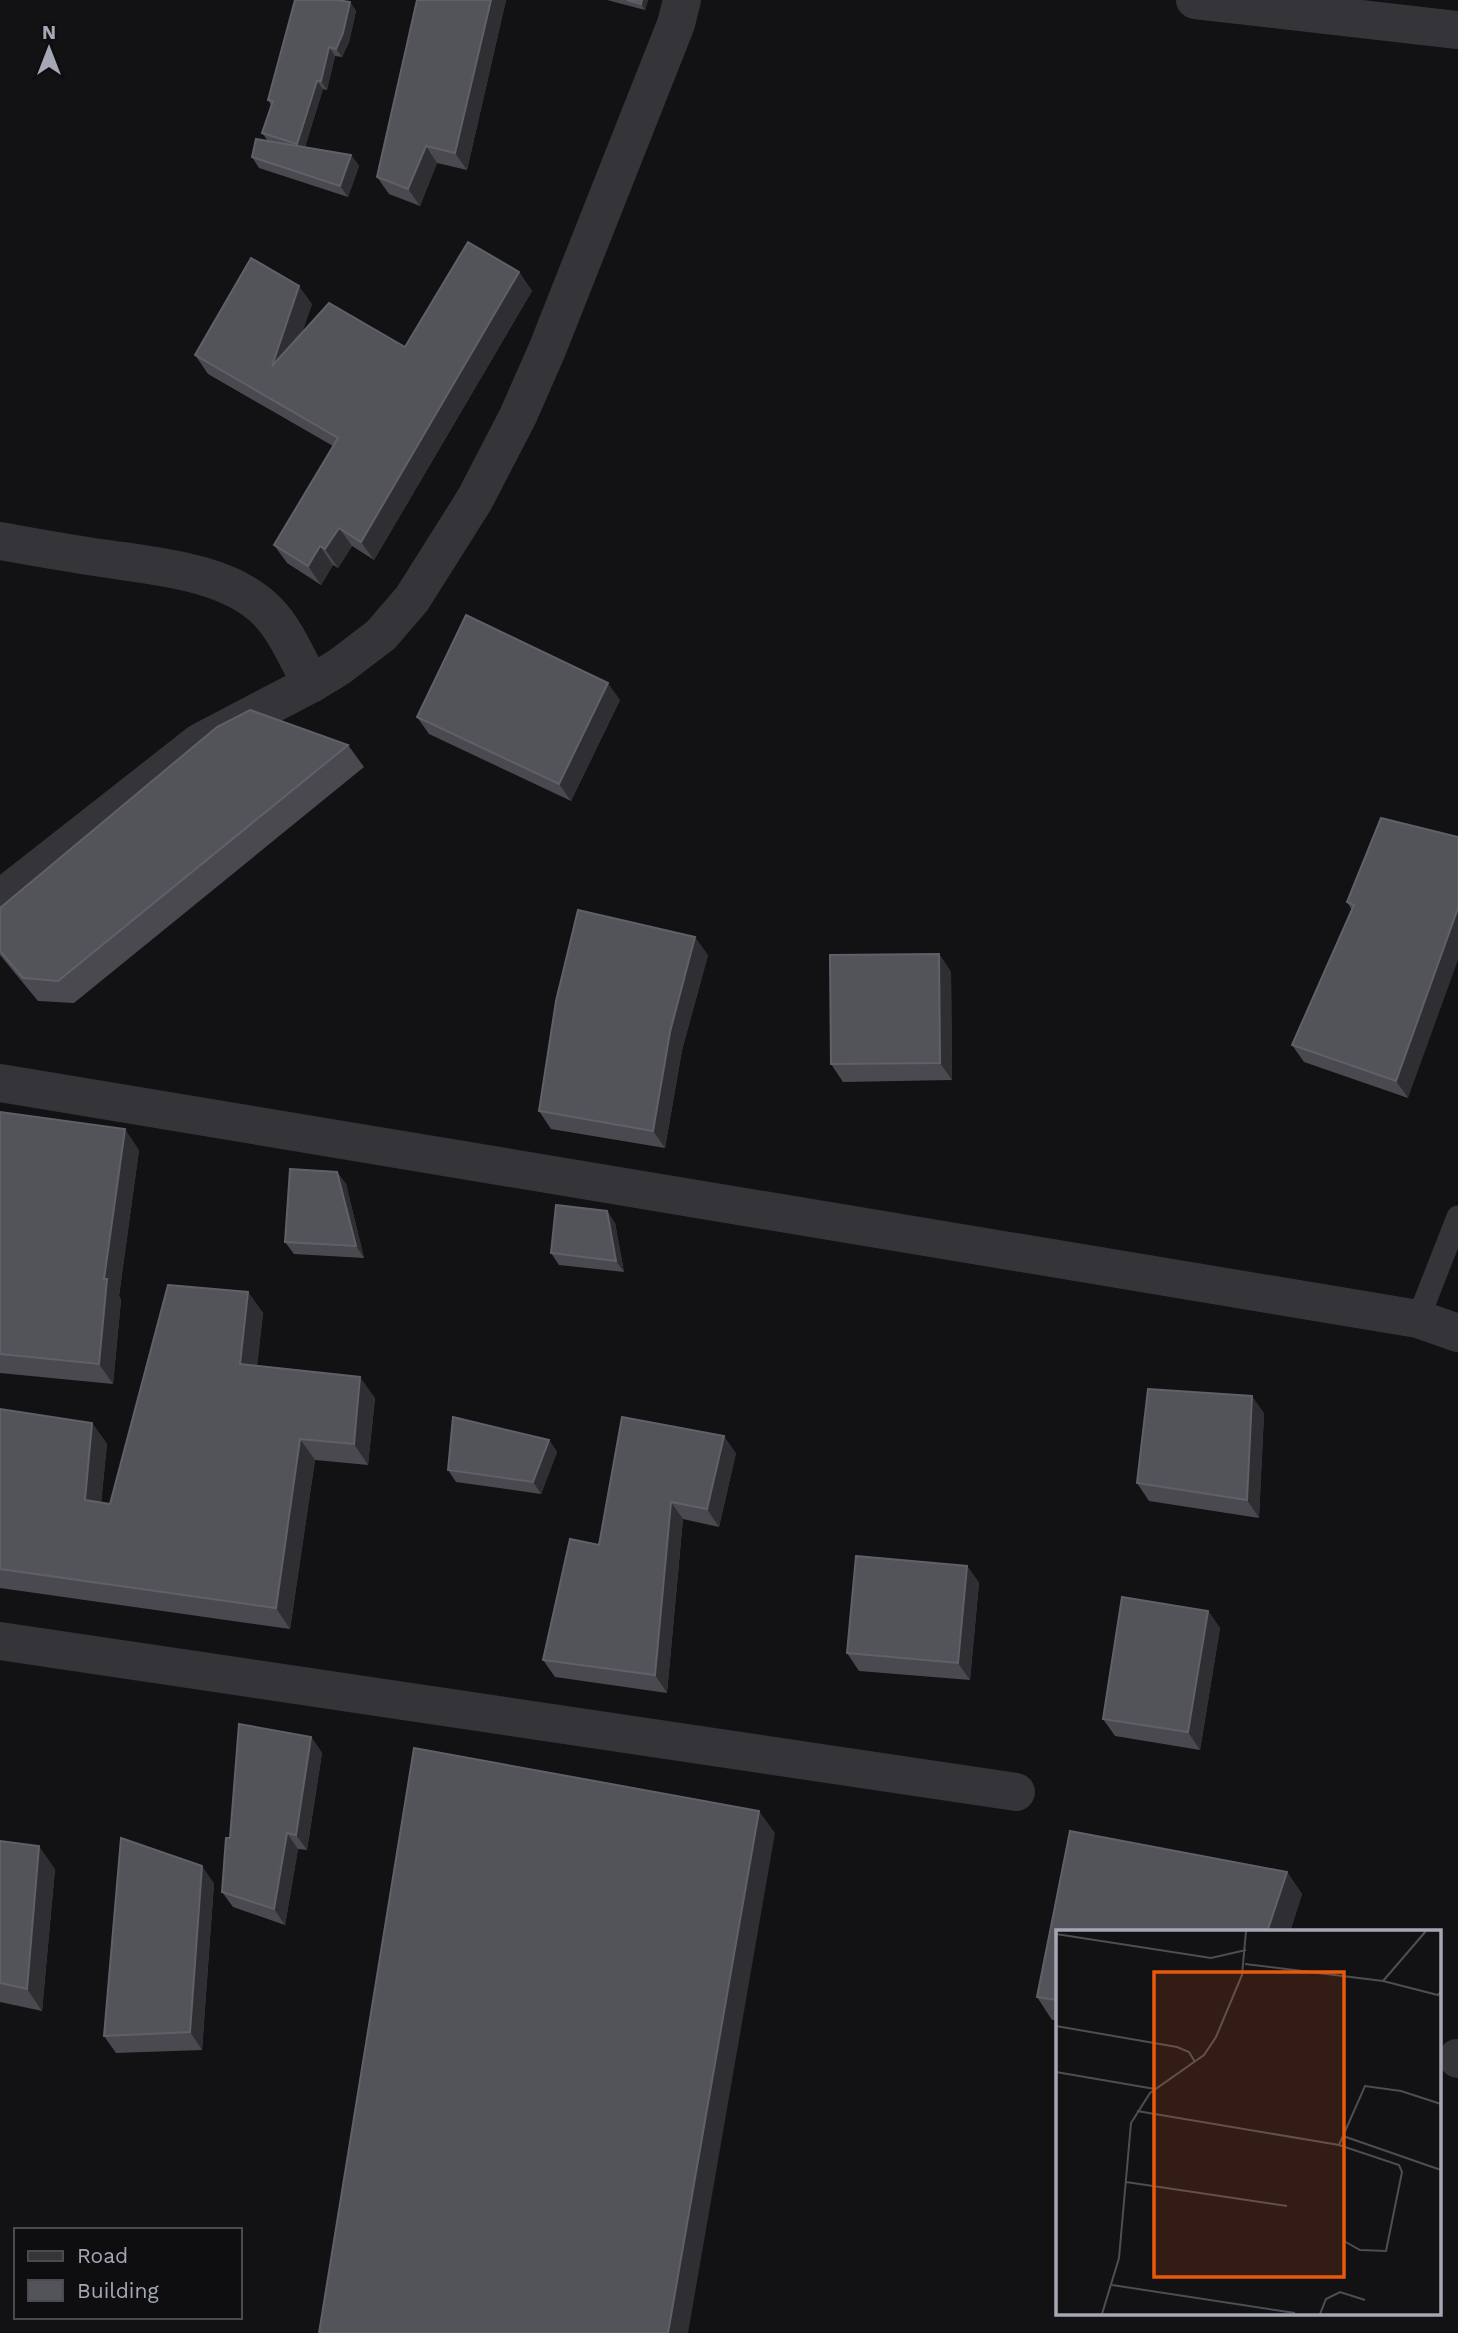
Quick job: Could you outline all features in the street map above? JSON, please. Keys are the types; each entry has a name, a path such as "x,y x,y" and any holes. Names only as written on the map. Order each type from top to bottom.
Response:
{"street":[{"path":"3,893 200,742 311,684 381,635 412,599 475,499 518,415 547,350 676,24 682,0"},
{"path":"1195,0 1458,30"},
{"path":"0,541 174,569 216,581 248,595 268,612 311,684"},
{"path":"0,1083 1418,1319 1458,1333"},
{"path":"0,1641 1016,1792"}],"lane":[{"path":"1418,1319 1451,1255 1458,1217"}],"building":[{"path":"295,0 350,2 343,33 336,49 329,47 321,81 317,81 297,144 262,133 273,101 268,100"},
{"path":"417,0 491,0 455,153 426,146 408,189 377,177"},
{"path":"256,139 351,155 340,186 252,157"},
{"path":"468,242 519,272 361,542 339,528 325,549 320,546 308,566 274,545 338,438 195,355 251,258 299,286 272,366 329,303 405,347"},
{"path":"466,615 608,683 559,784 417,717"},
{"path":"250,710 348,745 58,981 23,978 0,951 0,908 217,727"},
{"path":"1381,818 1458,837 1458,908 1396,1081 1292,1045 1354,905 1347,902"},
{"path":"578,910 695,937 670,1032 653,1131 539,1111 556,1001"},
{"path":"939,954 940,1063 831,1064 830,955"},
{"path":"0,1112 125,1129 104,1279 107,1279 99,1364 0,1354"},
{"path":"290,1169 337,1172 356,1246 285,1242"},
{"path":"556,1205 607,1211 616,1261 551,1253"},
{"path":"168,1285 248,1292 240,1364 360,1377 354,1444 300,1439 276,1608 0,1569 0,1409 92,1423 85,1500 110,1504"},
{"path":"1148,1389 1252,1396 1247,1500 1137,1483"},
{"path":"453,1417 549,1440 533,1482 448,1470"},
{"path":"622,1417 724,1436 707,1509 671,1502 655,1675 543,1660 570,1539 599,1545"},
{"path":"856,1556 967,1566 958,1663 847,1653"},
{"path":"1122,1597 1208,1611 1188,1732 1103,1719"},
{"path":"239,1724 311,1737 296,1835 287,1833 274,1909 222,1892 226,1838 230,1838"},
{"path":"414,1748 759,1811 668,2333 319,2333"},
{"path":"1070,1831 1287,1872 1268,1930 1056,1930 1056,2000 1037,1997"},
{"path":"121,1838 202,1866 190,2032 104,2036"},
{"path":"0,1841 39,1846 27,1989 0,1983"}]}
